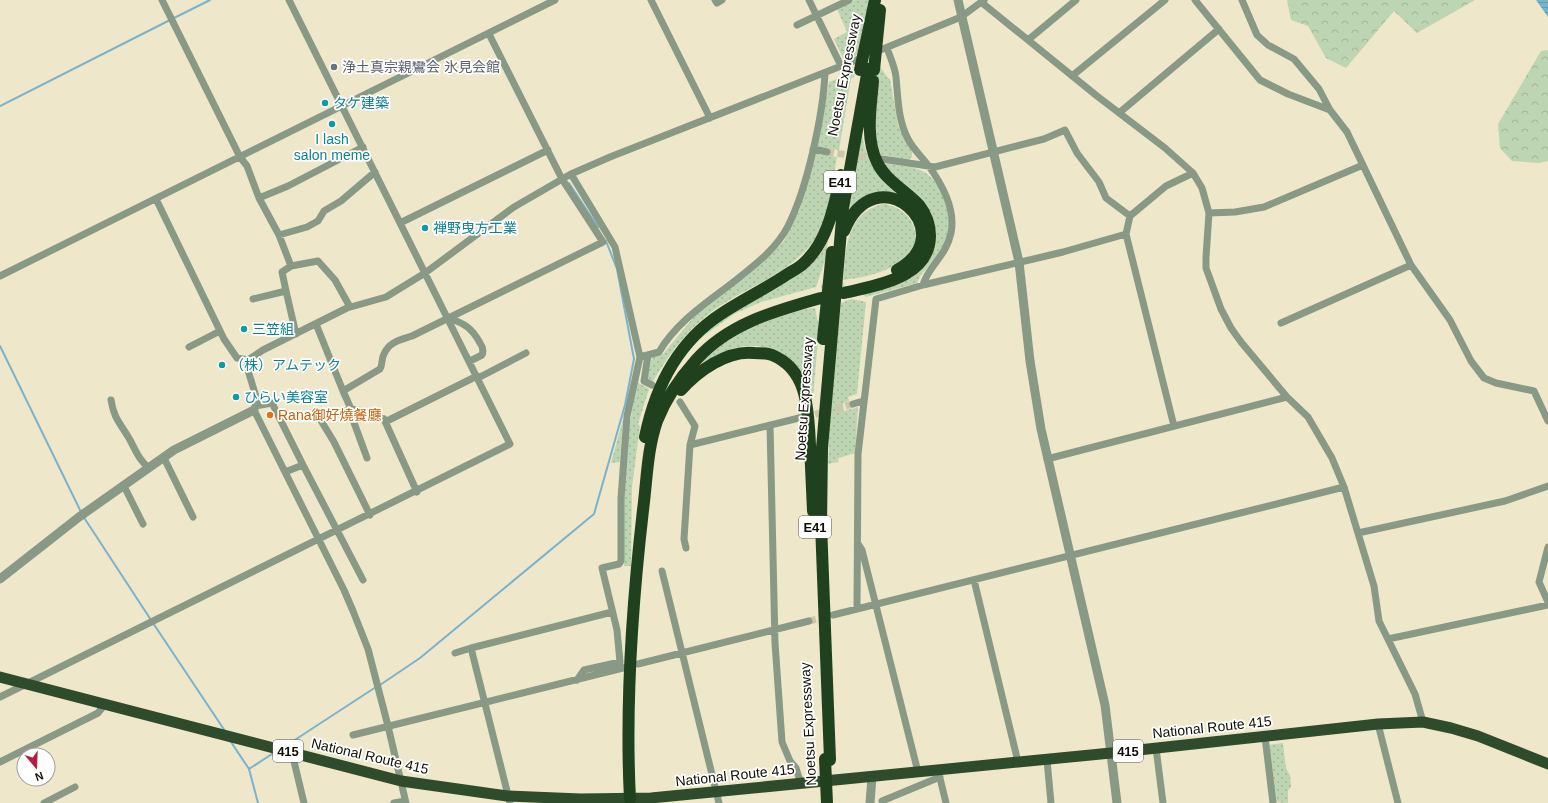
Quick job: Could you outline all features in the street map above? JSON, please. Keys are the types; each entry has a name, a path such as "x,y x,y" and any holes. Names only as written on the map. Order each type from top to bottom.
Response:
{"highway":[{"name":"Noetsu Expressway","path":"832,803 828,760 814,524 817,418 844,208 879,0"},
{"name":"Noetsu Expressway","path":"827,803 828,760 821,495 825,399 841,175 867,70"},
{"path":"832,292 883,284 908,273 918,265 930,244 930,230 925,214 919,206 887,176 877,162 872,147 867,70"},
{"path":"630,801 628,708 638,552 648,456 650,412 660,386 677,357 703,328 721,314 804,264 825,232 832,213 841,175"},
{"path":"648,443 666,401 679,380 709,347 722,336 743,324 771,312 888,274 907,264 916,254 920,245 922,234 920,221 912,209 903,201 886,198 868,202 855,212 848,221 840,246"},
{"path":"648,443 676,397 691,379 714,363 733,355 748,352 771,354 791,369 797,377 806,400 814,524"},
{"name":"National Route 415","path":"0,677 402,781 509,799 630,801 717,798 801,784 918,772 939,774 1018,762 1378,724 1423,722 1478,736 1548,764"}],"street":[{"path":"162,0 240,157 247,166 258,198 279,235 291,266"},
{"path":"0,698 337,532 510,444 289,0"},
{"path":"0,276 555,0"},
{"path":"652,0 710,118"},
{"path":"715,0 716,3 722,0"},
{"path":"809,0 841,66"},
{"path":"797,25 849,0"},
{"path":"958,0 1019,262 1030,361 1047,459 1105,706 1117,803"},
{"path":"1028,40 1076,0"},
{"path":"1072,76 1165,0"},
{"path":"1195,0 1260,80 1288,94 1330,110"},
{"path":"1242,0 1257,35 1268,46 1294,59 1319,89 1330,110 1347,132 1412,265 1450,320 1471,361 1484,378 1496,383 1534,391 1548,421"},
{"path":"156,199 220,331 237,358 248,360 350,307 386,297 425,273 514,207 571,174 962,18 982,1 1072,76 1165,148 1193,173 1204,193 1209,213 1206,268 1222,309 1231,328 1241,342 1287,397 1308,417 1324,442 1344,487 1374,586 1379,621 1415,694 1423,722"},
{"path":"1119,112 1219,30"},
{"path":"343,390 380,369 383,364 383,356 390,344 412,336 603,242 562,179 489,34"},
{"path":"887,48 896,75 900,114 905,132 918,153 929,166 947,197 951,209 951,232 944,252 925,278 923,285"},
{"path":"640,357 659,352 665,340 688,316 768,253 788,227 799,201 813,149 824,88 825,73"},
{"path":"882,159 935,167 1044,139 1065,130 1077,153 1099,182 1106,198 1130,216"},
{"path":"258,198 288,186 363,147"},
{"path":"813,149 827,152"},
{"path":"400,223 548,150"},
{"path":"1209,213 1235,212 1264,208 1363,165"},
{"path":"279,235 307,227 318,221 324,211 341,201 375,172"},
{"path":"1174,426 1126,234 1130,216 1166,186 1193,173"},
{"path":"571,174 615,247 640,357 627,416 621,498 621,560 619,564 602,568 617,630 620,662 584,670 577,680"},
{"path":"857,609 858,454 876,299 923,285 1063,252 1126,234"},
{"path":"296,334 282,272 291,266 318,261 335,280 350,307"},
{"path":"1281,323 1412,265"},
{"path":"253,299 286,291"},
{"path":"448,318 469,327 475,333 482,346 482,355 470,361"},
{"path":"316,324 343,390 367,458"},
{"path":"189,347 220,331"},
{"path":"370,515 334,442 320,419 350,409 370,412 387,420 526,353"},
{"path":"648,355 644,381 652,385"},
{"path":"248,360 247,367 257,400 254,408 346,593 366,644 402,781 405,802 394,803"},
{"path":"1047,459 1287,397"},
{"path":"111,400 112,412 119,425 131,442 140,461 149,468"},
{"path":"853,404 863,401"},
{"path":"680,402 695,426 690,445 684,539 686,548"},
{"path":"0,579 80,517 190,441 254,408 272,403 363,580"},
{"path":"690,445 803,417"},
{"path":"384,419 417,492"},
{"path":"770,425 776,630 775,643 782,742 790,761 796,768 801,784"},
{"path":"164,458 194,517"},
{"path":"285,472 303,464"},
{"path":"124,486 143,524"},
{"path":"1358,533 1504,501 1548,486"},
{"path":"833,615 1344,487"},
{"path":"857,543 862,550 918,772"},
{"path":"1388,639 1548,603 1539,582 1548,547"},
{"path":"662,572 717,798"},
{"path":"974,580 1018,762"},
{"path":"455,653 612,612"},
{"path":"638,664 809,622"},
{"path":"471,648 509,799"},
{"path":"353,735 627,667"},
{"path":"0,762 98,713 105,704"},
{"path":"1378,724 1398,803"},
{"path":"1265,737 1273,803"},
{"path":"1156,748 1163,803"},
{"path":"292,753 304,803"},
{"path":"1047,760 1051,803"},
{"path":"881,802 939,774 946,803"},
{"path":"870,803 872,777"},
{"path":"44,803 75,787"}],"green space":[{"path":"855,0 872,0 860,54 844,60 834,39 847,32 837,9"},
{"path":"1287,0 1475,0 1417,33 1394,11 1346,68 1326,58 1308,26 1291,20"},
{"path":"1548,50 1548,161 1539,163 1512,161 1500,148 1498,124 1541,51"},
{"path":"878,64 890,79 898,125 912,152 912,157 908,160 878,154 874,144 874,87"},
{"path":"855,72 854,77 851,78 839,150 820,148 816,143 829,82"},
{"path":"862,132 867,154 875,170 887,183 904,197 889,193 875,194 862,199 849,209"},
{"path":"817,154 837,157 827,210 815,239 796,260 772,276 723,304 701,320 674,349 652,383 647,379 652,357 663,354 694,317 763,262 784,241 800,209 813,157"},
{"path":"883,163 915,168 930,176 943,196 948,212 949,226 946,239 940,252 921,275 917,283 866,297 862,294 927,260 897,179"},
{"path":"883,204 904,212 910,220 914,228 915,237 913,247 908,255 893,267 857,278 843,280 847,245 855,224 862,215"},
{"path":"828,240 826,257 816,287 761,302 734,314 691,345 709,328 820,254"},
{"path":"851,299 866,302 857,394 848,397 849,401 843,403 844,411 858,407 855,453 839,458 838,462 828,464 830,408 841,303"},
{"path":"815,308 819,327 813,398 808,386 799,372 775,353 765,348 748,346 730,349 698,365 718,346 752,326 789,312"},
{"path":"637,382 649,389 638,424 640,426 632,487 631,566 624,566 625,473"},
{"path":"623,419 620,462 611,463"},
{"path":"1283,743 1286,768 1290,775 1291,787 1288,790 1288,803 1274,802 1267,745"}],"water":[{"path":"1536,0 1548,0 1548,17"}],"waterway":[{"path":"174,18 210,0"},
{"path":"0,106 170,20"},
{"path":"569,183 598,227"},
{"path":"380,685 420,658 594,514 625,405 634,359 617,269 606,241"},
{"path":"0,346 81,512"},
{"path":"83,516 151,620"},
{"path":"153,623 225,731"},
{"path":"284,747 376,687"},
{"path":"231,742 249,769 258,803"},
{"path":"249,769 275,752"}],"tunnel":[{"path":"827,152 878,159"},
{"path":"822,291 844,286"},
{"path":"805,417 853,404"},
{"path":"809,621 826,617"}],"place":[{"name":"浄土真宗親鸞会 氷見会館","path":"334,67"},
{"name":"タケ建築","path":"325,103"},
{"name":"I lash salon meme","path":"332,124"},
{"name":"禅野曳方工業","path":"425,228"},
{"name":"三笠組","path":"244,329"},
{"name":"（株）アムテック","path":"222,365"},
{"name":"ひらい美容室","path":"236,397"},
{"name":"Rana御好燒餐廳","path":"270,415"}]}
